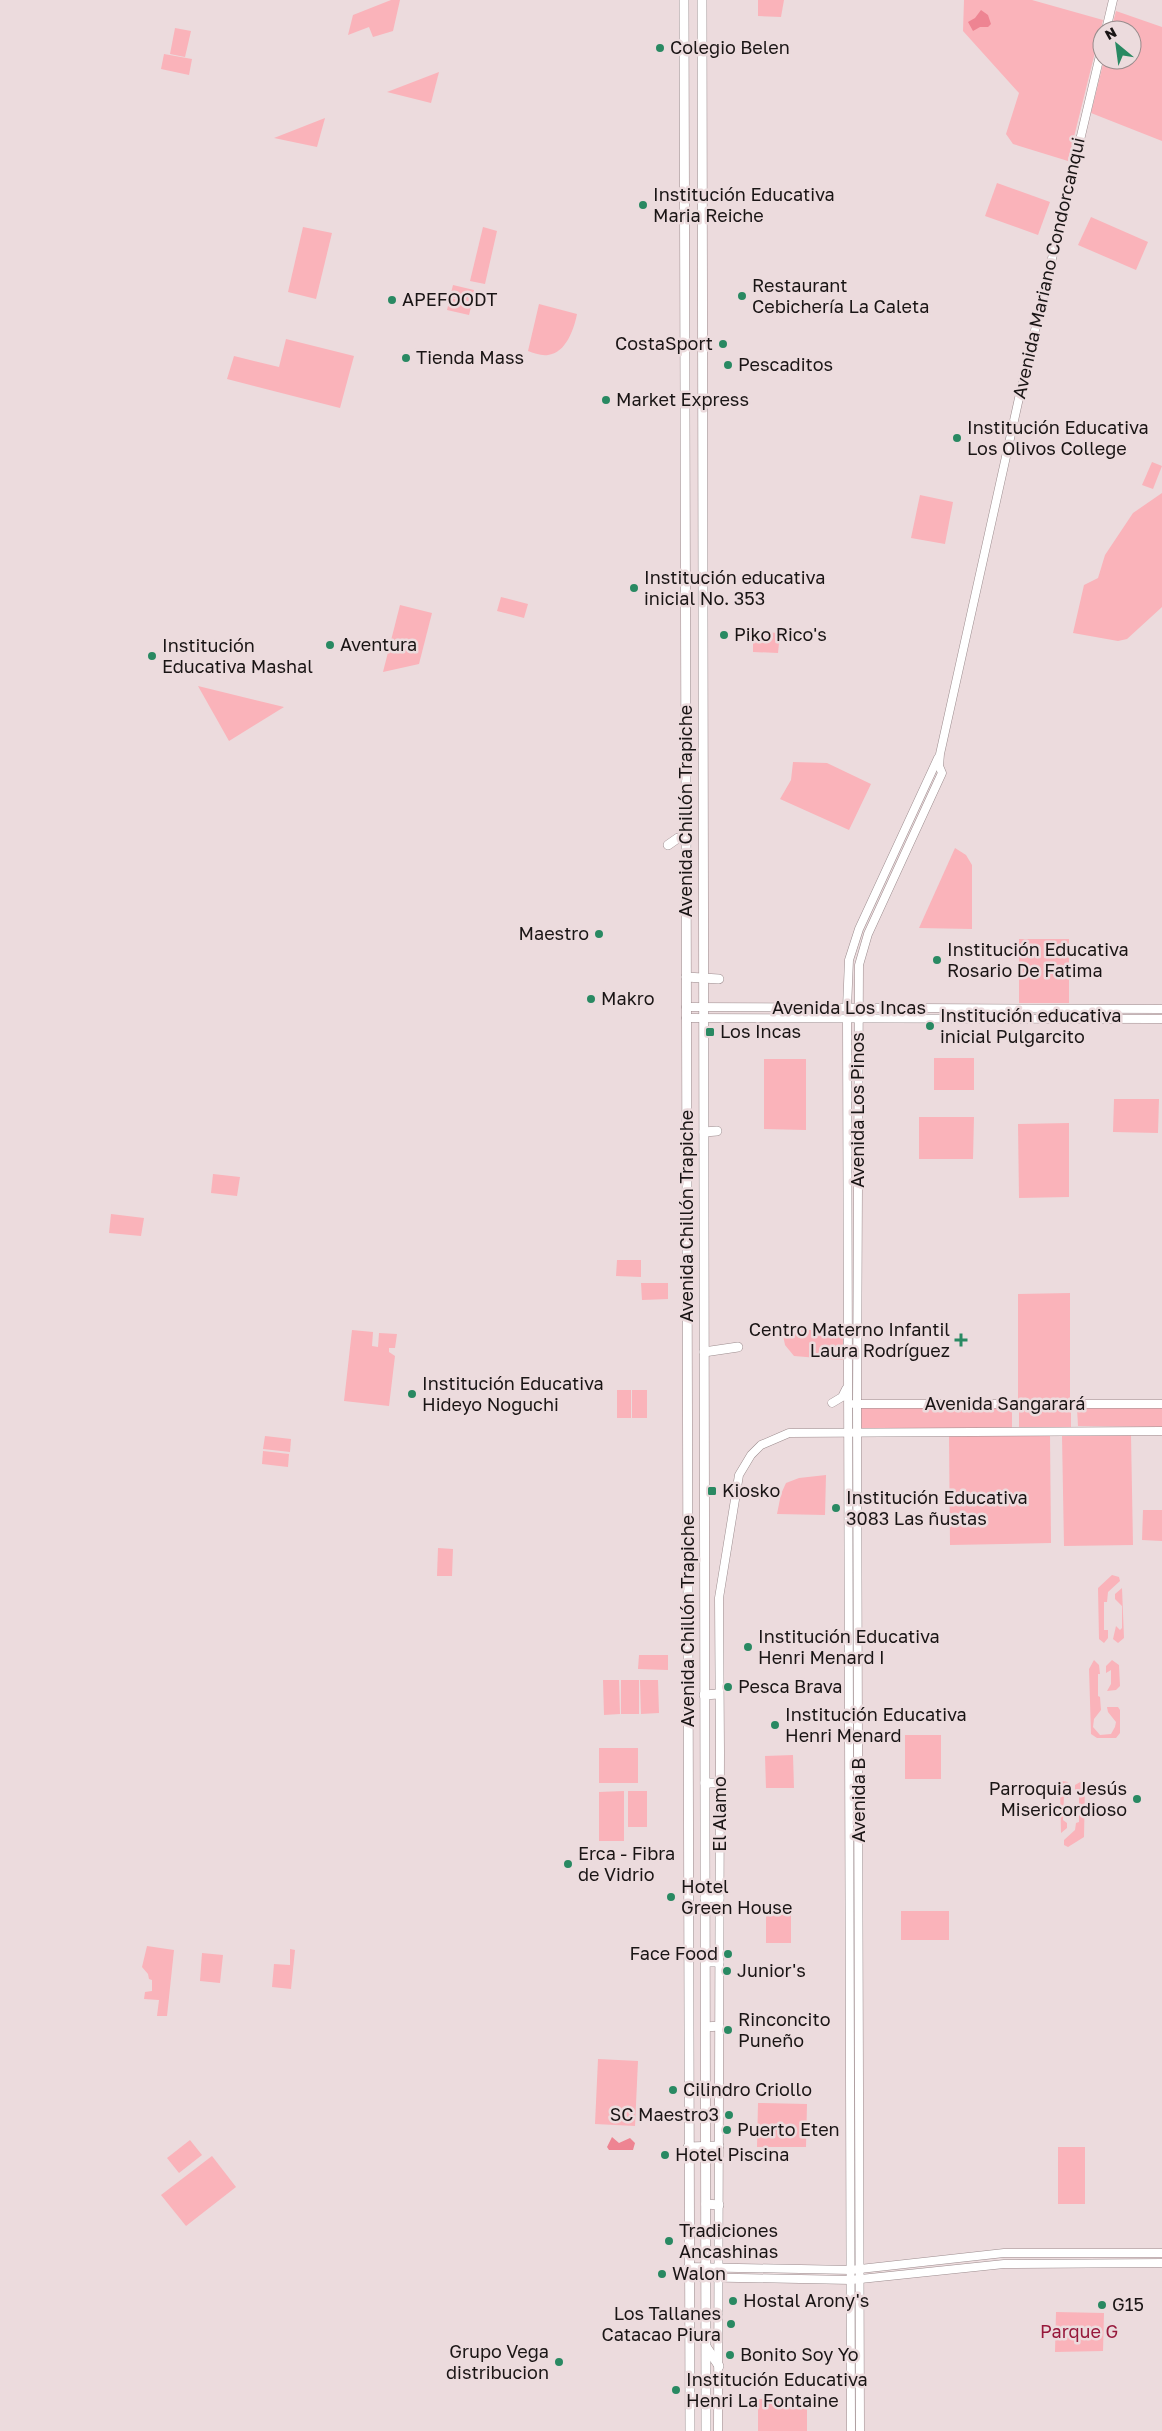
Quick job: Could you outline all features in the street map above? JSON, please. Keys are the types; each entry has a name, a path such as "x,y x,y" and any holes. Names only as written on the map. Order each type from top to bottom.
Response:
{"main road":[{"name":"Avenida Chillón Trapiche","path":"684,0 688,2330 690,2431"},
{"name":"Avenida Chillón Trapiche","path":"702,0 706,2431"},
{"path":"684,84 702,85"},
{"path":"685,449 702,448"},
{"path":"686,745 703,746"},
{"path":"668,845 678,838 686,841"},
{"path":"686,936 703,936"},
{"path":"686,977 719,979"},
{"path":"704,1132 718,1132"},
{"path":"687,1216 704,1216"},
{"path":"687,1320 704,1320"},
{"path":"704,1352 738,1347"},
{"path":"687,1378 704,1377"},
{"path":"687,1543 704,1543"},
{"path":"688,1580 704,1581"},
{"path":"704,1695 718,1694"},
{"path":"688,1727 704,1727"},
{"path":"705,1783 720,1782"},
{"path":"688,1807 705,1807"},
{"path":"688,1856 705,1856"},
{"path":"705,1898 719,1898"},
{"path":"706,1962 719,1962"},
{"path":"706,2027 719,2026"},
{"path":"688,2147 719,2146"},
{"path":"706,2204 719,2204"},
{"path":"688,2330 706,2330"},
{"path":"706,2346 719,2366"}],"street":[{"path":"1109,20 1114,0"},
{"name":"Avenida Mariano Condorcanqui","path":"942,774 939,766 940,754 1038,316 1097,70"},
{"name":"Avenida Mariano Condorcanqui","path":"933,769 940,754"},
{"name":"Avenida Los Pinos","path":"847,1008 849,960 859,929 933,769"},
{"name":"Avenida Los Pinos","path":"857,1404 859,965 868,934 942,774"},
{"name":"Avenida Los Incas","path":"686,1007 1162,1009"},
{"path":"1044,1008 1044,1018"},
{"name":"Avenida Los Incas","path":"686,1018 1162,1019"},
{"name":"Avenida Los Pinos","path":"847,1018 847,1404"},
{"path":"847,1027 858,1027"},
{"path":"847,1307 858,1307"},
{"path":"832,1403 842,1397 847,1384"},
{"path":"857,1384 863,1397 878,1404"},
{"name":"Avenida Sangarará","path":"847,1404 1162,1404"},
{"name":"Avenida B","path":"847,1404 851,2431"},
{"name":"Avenida B","path":"857,1404 860,2431"},
{"name":"Avenida Sangarará","path":"847,1432 1162,1430"},
{"path":"858,1451 859,1444 865,1436 878,1431"},
{"path":"824,1432 836,1435 841,1439 847,1454"},
{"name":"El Alamo","path":"718,2431 720,2277 719,1590 738,1475 751,1455 770,1440 789,1433 847,1432"},
{"path":"848,1536 858,1536"},
{"path":"848,1810 859,1810"},
{"path":"688,2272 706,2272 719,2268 861,2270 1004,2253 1162,2253"},
{"path":"1075,2254 1075,2264"},
{"path":"935,2261 936,2271"},
{"path":"706,2272 720,2277 851,2280 1004,2264 1162,2263"},
{"path":"886,2267 883,2271 888,2276"}],"green space":[{"path":"391,0 400,0 393,31 373,37 369,27 348,35 353,15"},
{"path":"758,0 784,0 781,17 758,16"},
{"path":"964,0 1032,0 1103,20 1092,20 1092,64 1068,161 1013,144 1006,134 1019,93 963,31"},
{"path":"1116,11 1142,20 1114,20"},
{"path":"1142,20 1162,27 1162,141 1091,113 1102,70 1142,70"},
{"path":"175,28 191,31 185,57 170,54"},
{"path":"164,54 192,59 189,75 161,69"},
{"path":"439,72 431,103 387,92"},
{"path":"325,118 317,147 274,138"},
{"path":"997,183 1050,202 1038,235 985,216"},
{"path":"1091,217 1148,242 1136,270 1078,245"},
{"path":"303,227 332,233 316,299 288,292"},
{"path":"483,227 497,231 485,284 470,281"},
{"path":"453,285 474,290 472,302 450,297"},
{"path":"450,298 472,303 469,315 447,310"},
{"path":"539,304 577,314 574,326 564,345 560,350 548,355 540,355 528,351"},
{"path":"286,339 354,356 340,408 227,379 234,356 279,367"},
{"path":"1152,462 1162,466 1153,489 1142,485"},
{"path":"1162,493 1162,607 1127,639 1118,641 1073,633 1084,585 1098,578 1105,555 1133,513"},
{"path":"920,495 953,502 945,544 911,538"},
{"path":"501,597 528,604 524,618 497,611"},
{"path":"400,605 432,613 419,664 383,672"},
{"path":"753,632 780,633 778,653 753,652"},
{"path":"198,686 284,707 229,741"},
{"path":"793,762 827,763 871,784 849,830 780,799 791,780"},
{"path":"955,848 966,855 972,865 972,929 919,928"},
{"path":"1019,939 1069,939 1069,1003 1019,1003"},
{"path":"934,1058 974,1058 974,1090 934,1090"},
{"path":"764,1059 806,1059 806,1130 764,1129"},
{"path":"1114,1099 1159,1099 1158,1133 1113,1132"},
{"path":"919,1117 974,1117 973,1159 919,1159"},
{"path":"1069,1123 1069,1197 1019,1198 1018,1124"},
{"path":"213,1174 240,1177 237,1196 211,1193"},
{"path":"111,1214 144,1218 141,1236 109,1233"},
{"path":"617,1260 641,1260 641,1277 616,1276"},
{"path":"641,1283 668,1283 668,1299 642,1300"},
{"path":"1070,1293 1070,1401 1018,1402 1018,1294"},
{"path":"352,1330 373,1332 372,1346 378,1347 379,1333 397,1334 395,1348 389,1348 389,1352 395,1356 389,1406 344,1401"},
{"path":"782,1330 843,1330 843,1360 794,1356 785,1345"},
{"path":"617,1390 631,1390 631,1418 617,1418"},
{"path":"632,1390 647,1390 647,1418 632,1418"},
{"path":"860,1406 1012,1406 1012,1429 860,1428"},
{"path":"1019,1407 1071,1407 1071,1427 1019,1427"},
{"path":"1162,1407 1162,1427 1078,1426 1077,1408"},
{"path":"1050,1434 1051,1543 950,1545 949,1436"},
{"path":"1131,1435 1133,1545 1064,1546 1062,1436"},
{"path":"265,1436 291,1439 290,1452 263,1449"},
{"path":"263,1451 289,1454 288,1467 262,1464"},
{"path":"826,1475 825,1515 777,1514 781,1494 786,1483 799,1478"},
{"path":"1143,1510 1162,1510 1162,1541 1142,1540"},
{"path":"438,1548 453,1549 452,1576 437,1576"},
{"path":"1112,1575 1119,1577 1120,1581 1108,1592 1107,1602 1104,1602 1104,1630 1108,1630 1108,1638 1104,1643 1099,1639 1098,1588"},
{"path":"1122,1588 1124,1638 1118,1643 1113,1639 1116,1626 1120,1630 1122,1628 1122,1606 1115,1599 1115,1594"},
{"path":"639,1655 668,1655 668,1670 638,1669"},
{"path":"1094,1660 1099,1665 1098,1696 1100,1697 1101,1710 1094,1719 1093,1727 1100,1735 1111,1734 1116,1722 1108,1712 1107,1707 1118,1707 1120,1710 1120,1733 1116,1738 1097,1738 1091,1734 1089,1669"},
{"path":"1112,1660 1119,1665 1120,1686 1116,1690 1107,1691 1111,1684 1111,1670 1106,1673 1106,1666"},
{"path":"603,1680 619,1680 620,1714 604,1715"},
{"path":"621,1680 639,1680 639,1714 621,1714"},
{"path":"640,1680 658,1680 659,1713 641,1714"},
{"path":"905,1735 941,1735 941,1779 905,1779"},
{"path":"599,1748 638,1748 638,1783 599,1783"},
{"path":"793,1755 794,1788 766,1788 765,1756"},
{"path":"1062,1781 1068,1782 1070,1791 1068,1798 1064,1795 1063,1820 1067,1823 1067,1828 1061,1833 1060,1785"},
{"path":"1082,1781 1085,1785 1084,1837 1068,1847 1064,1845 1064,1840 1075,1830 1076,1823 1079,1822 1079,1793 1075,1793 1075,1785"},
{"path":"624,1791 624,1841 599,1841 599,1792"},
{"path":"628,1791 647,1791 647,1827 628,1827"},
{"path":"901,1911 949,1911 949,1940 901,1940"},
{"path":"766,1912 791,1912 791,1943 766,1943"},
{"path":"147,1946 174,1950 167,2016 157,2016 159,2000 144,1999 145,1992 152,1991 152,1980 149,1979 148,1974 142,1967"},
{"path":"290,1949 295,1950 291,1989 272,1987 274,1964 290,1965"},
{"path":"202,1953 223,1955 220,1983 200,1981"},
{"path":"598,2059 638,2061 635,2126 595,2124"},
{"path":"758,2103 807,2104 806,2147 757,2147"},
{"path":"190,2140 202,2155 179,2173 167,2158"},
{"path":"1058,2147 1085,2147 1085,2204 1058,2204"},
{"path":"212,2156 236,2187 186,2226 161,2195"},
{"name":"Parque G","path":"1056,2312 1104,2313 1103,2351 1055,2352"},
{"path":"758,2399 807,2400 807,2431 758,2431"}],"shaded area":[{"path":"981,10 988,15 991,24 988,27 980,27 973,31 968,22 975,18"},
{"path":"612,2137 619,2143 630,2138 635,2143 633,2150 609,2150 607,2147"}],"place":[{"name":"Colegio Belen","path":"660,48"},
{"name":"Institución Educativa Maria Reiche","path":"643,205"},
{"name":"Restaurant Cebichería La Caleta","path":"742,296"},
{"name":"APEFOODT","path":"392,300"},
{"name":"CostaSport","path":"723,344"},
{"name":"Tienda Mass","path":"406,358"},
{"name":"Pescaditos","path":"728,365"},
{"name":"Market Express","path":"606,400"},
{"name":"Institución Educativa Los Olivos College","path":"957,438"},
{"name":"Institución educativa inicial No. 353","path":"634,588"},
{"name":"Piko Rico's","path":"724,635"},
{"name":"Aventura","path":"330,645"},
{"name":"Institución Educativa Mashal","path":"152,656"},
{"name":"Maestro","path":"599,934"},
{"name":"Institución Educativa Rosario De Fatima","path":"937,960"},
{"name":"Makro","path":"591,999"},
{"name":"Institución educativa inicial Pulgarcito","path":"930,1026"},
{"name":"Los Incas","path":"710,1032"},
{"name":"Centro Materno Infantil Laura Rodríguez","path":"961,1340"},
{"name":"Institución Educativa Hideyo Noguchi","path":"412,1394"},
{"name":"Kiosko","path":"712,1491"},
{"name":"Institución Educativa 3083 Las ñustas","path":"836,1508"},
{"name":"Institución Educativa Henri Menard I","path":"748,1647"},
{"name":"Pesca Brava","path":"728,1687"},
{"name":"Institución Educativa Henri Menard","path":"775,1725"},
{"name":"Parroquia Jesús Misericordioso","path":"1137,1799"},
{"name":"Erca - Fibra de Vidrio","path":"568,1864"},
{"name":"Hotel Green House","path":"671,1897"},
{"name":"Face Food","path":"728,1954"},
{"name":"Junior's","path":"727,1971"},
{"name":"Rinconcito Puneño","path":"728,2030"},
{"name":"Cilindro Criollo","path":"673,2090"},
{"name":"SC Maestro3","path":"729,2115"},
{"name":"Puerto Eten","path":"727,2130"},
{"name":"Hotel Piscina","path":"665,2155"},
{"name":"Tradiciones Ancashinas","path":"669,2241"},
{"name":"Walon","path":"662,2274"},
{"name":"Hostal Arony's","path":"733,2301"},
{"name":"G15","path":"1102,2305"},
{"name":"Los Tallanes Catacao Piura","path":"731,2324"},
{"name":"Bonito Soy Yo","path":"730,2355"},
{"name":"Grupo Vega distribucion","path":"559,2362"},
{"name":"Institución Educativa Henri La Fontaine","path":"676,2390"}]}
